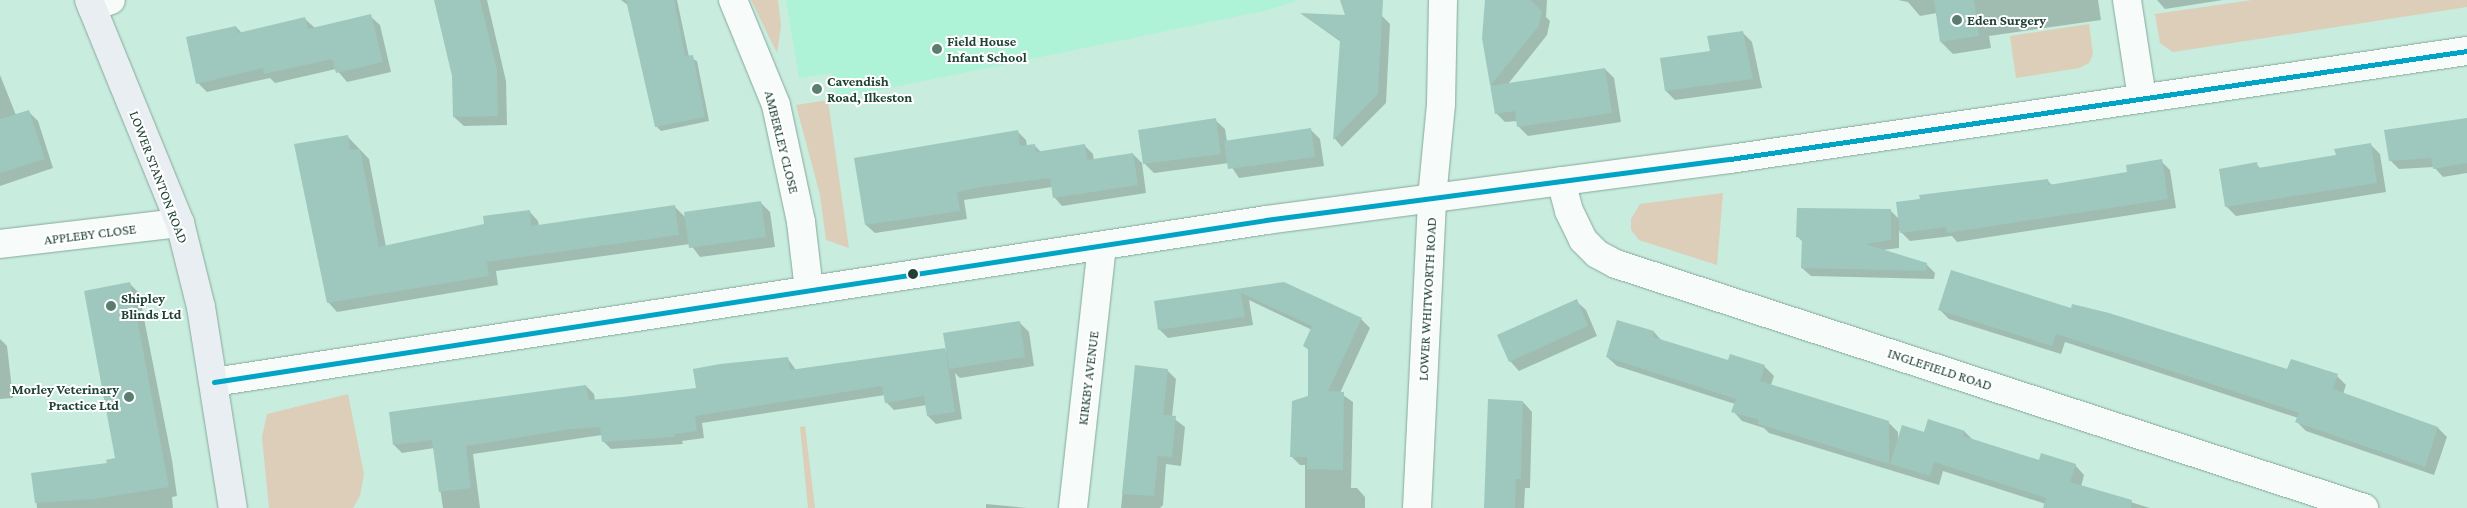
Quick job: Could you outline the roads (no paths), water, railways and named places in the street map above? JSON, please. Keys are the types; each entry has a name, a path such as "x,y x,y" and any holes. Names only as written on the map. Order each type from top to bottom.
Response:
{"main road":[{"name":"LOWER STANTON ROAD","path":"98,2 180,223 201,307 233,508"}],"street":[{"name":"AMBERLEY CLOSE","path":"733,0 776,105 801,222 809,290"},
{"name":"LOWER WHITWORTH ROAD","path":"1417,508 1432,198 1441,104 1443,0"},
{"path":"2128,0 2142,98"},
{"path":"214,382 809,290 1102,247 1266,220 1561,181 2467,51"},
{"name":"INGLEFIELD ROAD","path":"1561,181 1572,218 1583,240 1597,254 1616,264 2364,508"},
{"name":"APPLEBY CLOSE","path":"0,244 180,223"},
{"name":"KIRKBY AVENUE","path":"1073,508 1102,247"}],"place":[{"name":"Eden Surgery","path":"1957,20"},
{"name":"Field House Infant School","path":"937,49"},
{"name":"Cavendish Road, Ilkeston","path":"817,89"},
{"name":"Shipley Blinds Ltd","path":"111,306"},
{"name":"Morley Veterinary Practice Ltd","path":"129,397"}]}
